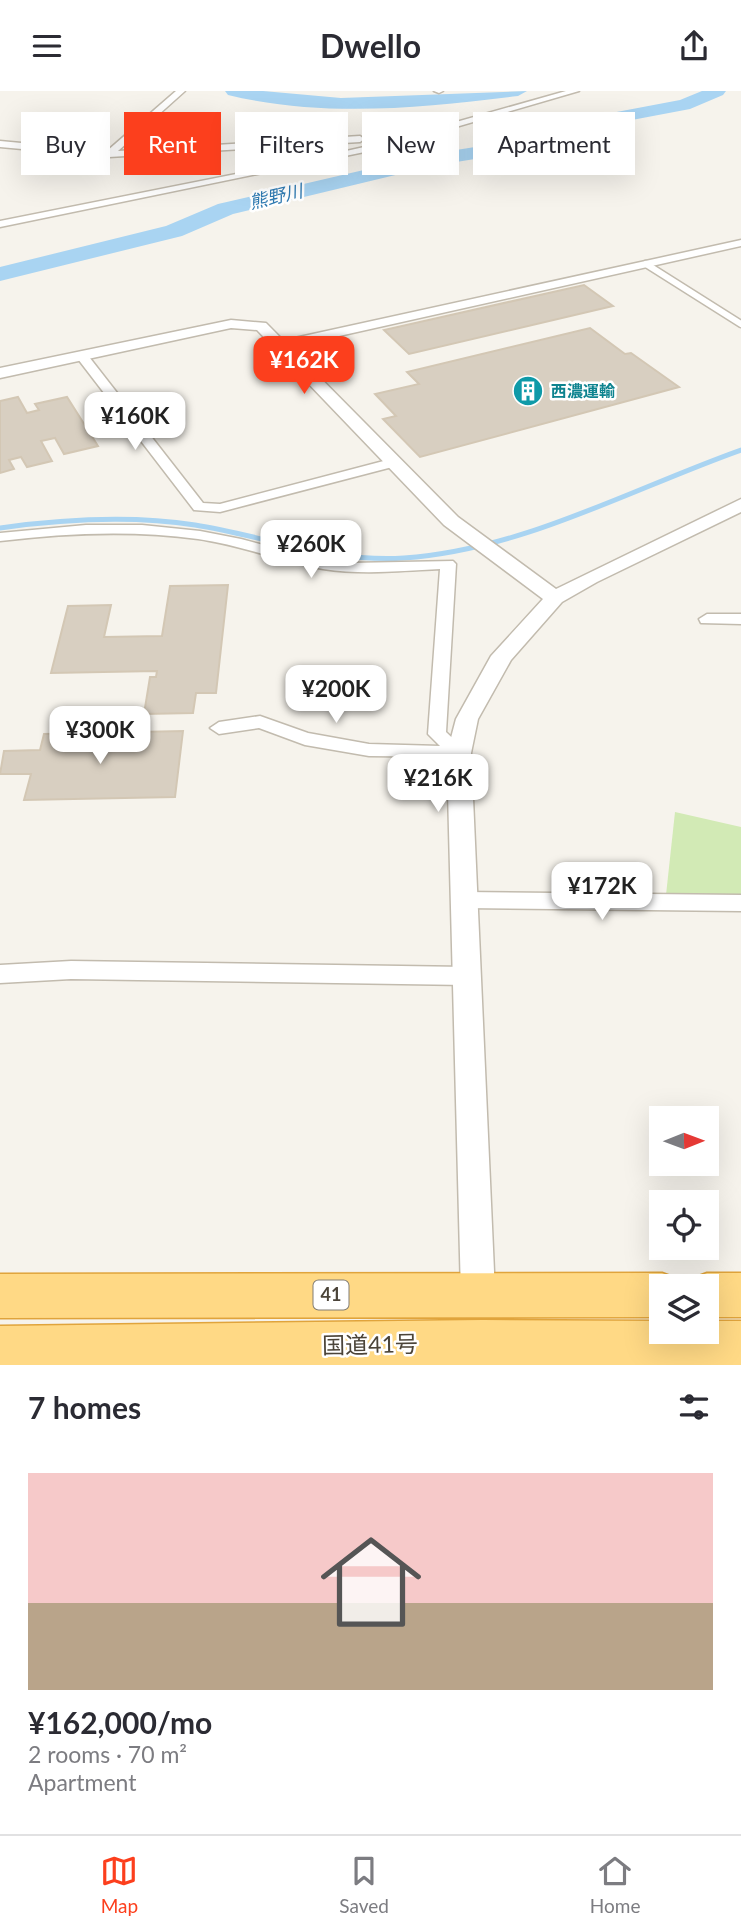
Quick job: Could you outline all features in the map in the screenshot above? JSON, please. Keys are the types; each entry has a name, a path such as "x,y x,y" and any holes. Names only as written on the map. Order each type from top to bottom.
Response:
{"highway":[{"name":"41","path":"0,1296 649,1294"},
{"path":"719,1295 741,1295"},
{"name":"国道41号","path":"0,1349 485,1354 741,1344"}],"street":[{"path":"110,153 181,91"},
{"path":"0,224 384,145 575,91"},
{"path":"110,154 360,139"},
{"path":"0,144 21,146"},
{"path":"281,345 741,243"},
{"path":"0,373 231,324 261,326 451,521 555,599"},
{"path":"82,356 199,507 212,509 395,462"},
{"path":"485,1354 478,1294 459,753 467,719 502,656 555,599 590,578 741,505"},
{"path":"195,539 212,509"},
{"path":"0,537 77,529 126,528 195,539 228,540 336,566 448,564 437,734 459,753"},
{"path":"707,619 741,619"},
{"path":"219,728 260,722 305,739 369,750 459,753"},
{"path":"464,900 741,903"},
{"path":"0,974 71,970 466,976"}],"lane":[{"path":"646,264 741,324"}],"green space":[{"path":"675,812 741,827 741,897 666,895"}],"building":[{"path":"584,285 613,306 409,354 384,330"},
{"name":"西濃運輸","path":"590,328 625,354 631,353 679,387 420,457 383,419 396,416 375,394 419,384 407,372"},
{"path":"18,397 27,413 39,410 35,404 67,397 98,446 64,454 55,438 41,441 52,461 27,467 21,457 9,460 14,469 0,473 0,401"},
{"path":"228,585 216,693 196,693 193,713 144,714 150,677 156,677 157,671 51,673 68,606 111,605 104,637 162,636 170,586"},
{"path":"183,731 175,797 24,800 31,774 0,774 4,751 40,750 44,734"}],"waterway":[{"path":"234,91 306,102 341,103 411,102 518,91"},
{"name":"熊野川","path":"0,274 174,231 226,209 437,159 526,145 576,132 612,118 684,105 717,91"},
{"path":"0,528 73,520 146,520 195,525 351,557 404,558 448,553 533,531 741,450"}],"place":[{"name":"西濃運輸","path":"528,391"}]}
